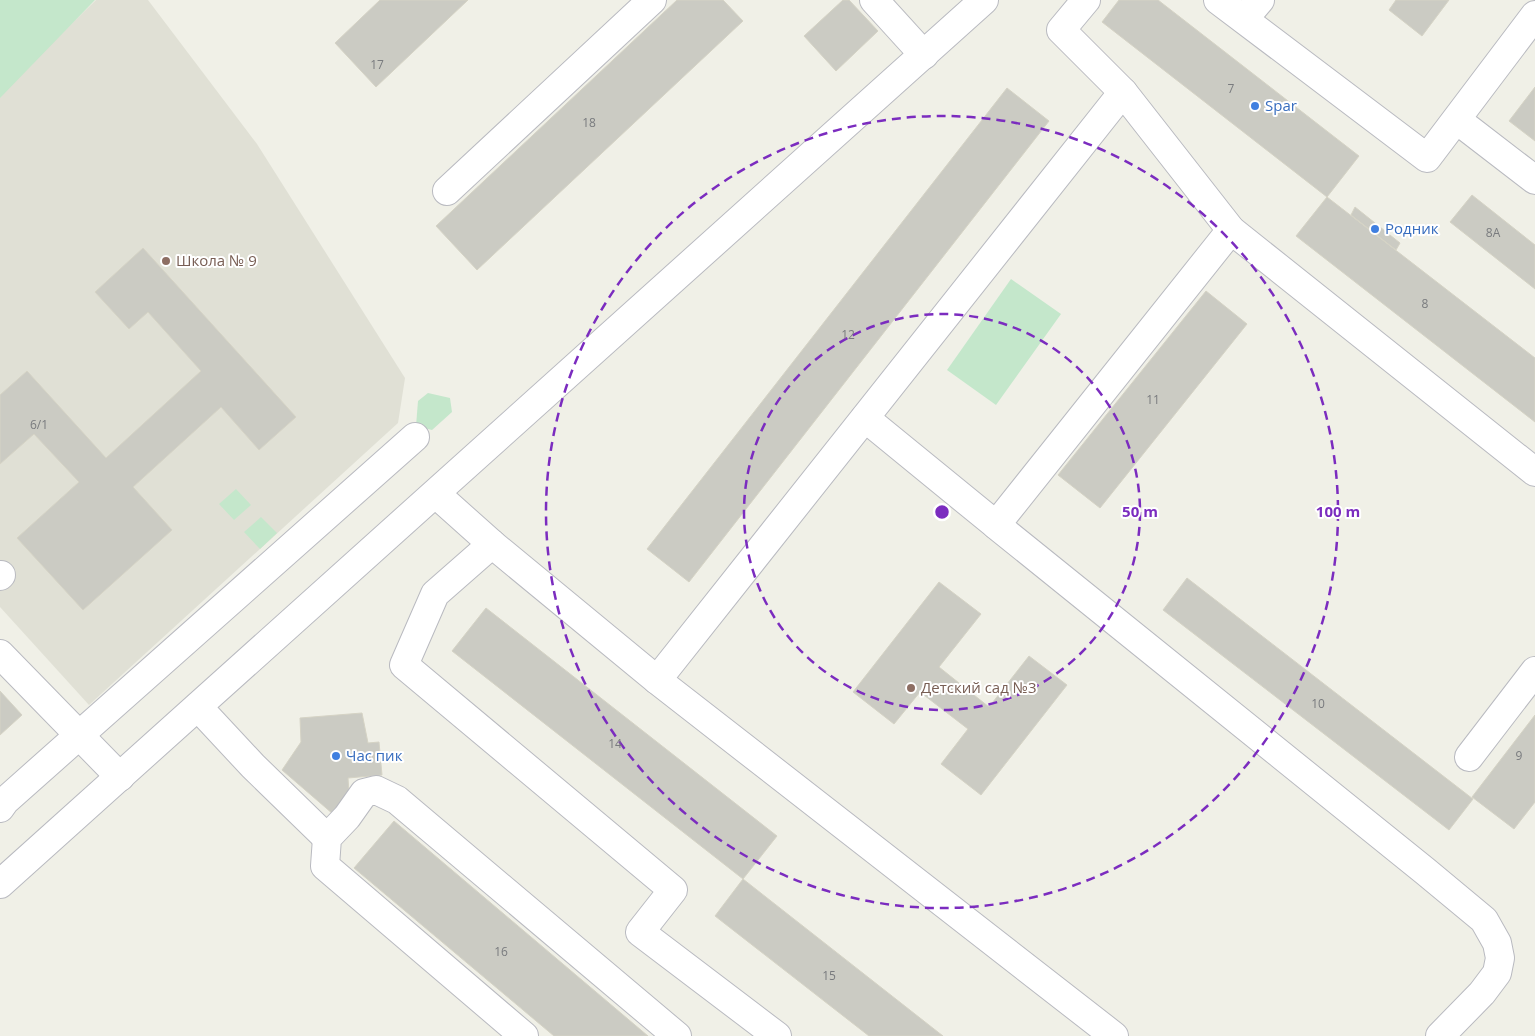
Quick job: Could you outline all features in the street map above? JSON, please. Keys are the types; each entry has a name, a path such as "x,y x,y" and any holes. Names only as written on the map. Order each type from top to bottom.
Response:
{"street":[{"path":"447,191 652,0"},
{"path":"874,0 924,55"},
{"path":"0,884 12,859 120,777 984,0"},
{"path":"1086,0 1061,30 1123,92 1231,230 1535,472"},
{"path":"1218,0 1252,10 1427,158 1535,15"},
{"path":"656,680 1123,92"},
{"path":"1457,120 1535,180"},
{"path":"996,524 1231,230"},
{"path":"865,418 1410,858 1484,920 1497,943 1500,958 1496,973 1482,992 1440,1036"},
{"path":"0,808 5,801 416,437"},
{"path":"436,494 492,544 656,680 1114,1036"},
{"path":"492,544 435,594 404,665 673,890 640,932 777,1036"},
{"path":"0,654 120,777"},
{"path":"1469,757 1535,671"},
{"path":"198,707 252,766 327,838"},
{"path":"524,1036 325,866 327,838 364,793 376,790 397,800 677,1036"}],"shaded area":[{"name":"Школа № 9","path":"96,0 148,0 257,144 405,378 398,423 89,705 0,607 0,94"}],"green space":[{"path":"0,0 95,0 0,98"},
{"path":"1011,279 1061,314 996,405 947,370"},
{"path":"428,393 450,398 452,412 432,430 416,426 418,401"},
{"path":"236,489 251,505 234,520 219,504"},
{"path":"261,517 277,533 260,549 244,532"}],"building":[{"path":"380,0 468,0 376,87 335,43"},
{"path":"677,0 723,0 743,21 477,270 436,226"},
{"path":"843,0 849,0 878,31 836,71 804,36"},
{"path":"1119,0 1158,0 1359,156 1327,197 1102,22"},
{"path":"1396,0 1449,0 1422,36 1389,10"},
{"path":"1535,87 1535,141 1509,121"},
{"path":"1007,88 1049,121 689,582 647,549"},
{"path":"1472,195 1535,245 1535,289 1450,222"},
{"path":"1327,197 1535,358 1535,422 1296,236"},
{"name":"Родник","path":"1355,207 1400,243 1396,250 1351,215"},
{"path":"143,248 296,417 259,450 221,407 133,487 172,530 83,610 17,538 79,482 34,434 0,464 0,395 27,371 106,458 201,371 148,312 129,329 95,292"},
{"path":"1206,291 1247,324 1100,508 1058,475"},
{"path":"1187,578 1473,799 1449,830 1163,610"},
{"name":"Детский сад №3","path":"939,582 981,614 939,667 989,707 1029,656 1067,685 981,795 941,764 968,729 920,692 894,724 853,692"},
{"path":"486,608 777,836 743,879 452,651"},
{"path":"0,691 22,715 0,735"},
{"name":"Час пик","path":"362,713 368,743 379,742 382,775 348,778 349,793 333,814 282,770 301,742 300,718"},
{"path":"1535,715 1535,802 1514,829 1472,797"},
{"path":"394,821 648,1036 554,1036 354,868"},
{"path":"743,879 943,1036 869,1036 715,916"}],"place":[{"name":"Spar","path":"1255,106"},
{"name":"Родник","path":"1375,229"},
{"name":"Школа № 9","path":"166,261"},
{"name":"Детский сад №3","path":"911,688"},
{"name":"Час пик","path":"336,756"}]}
